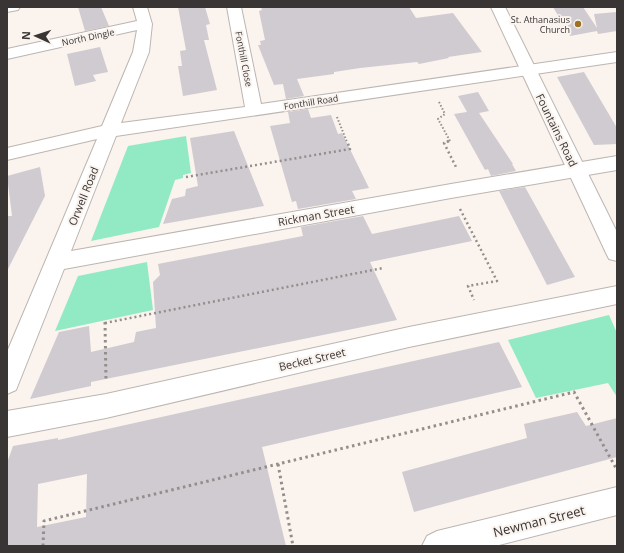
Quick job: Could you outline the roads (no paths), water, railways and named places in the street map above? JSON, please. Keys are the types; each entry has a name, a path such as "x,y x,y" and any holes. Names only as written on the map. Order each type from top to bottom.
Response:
{"street":[{"path":"7,8 13,7"},
{"name":"Orwell Road","path":"7,382 141,52 145,24 140,7"},
{"name":"Fonthill Close","path":"234,7 254,111"},
{"name":"Fountains Road","path":"498,7 576,171 617,253"},
{"name":"North Dingle","path":"7,54 145,24"},
{"name":"Fonthill Road","path":"7,154 93,133 254,111 527,69 617,57"},
{"name":"Rickman Street","path":"57,262 459,190 617,164"},
{"name":"Becket Street","path":"7,424 106,406 483,321 617,295"},
{"name":"Newman Street","path":"437,546 617,501"}],"place":[{"name":"St. Athanasius Church","path":"578,24"}]}
